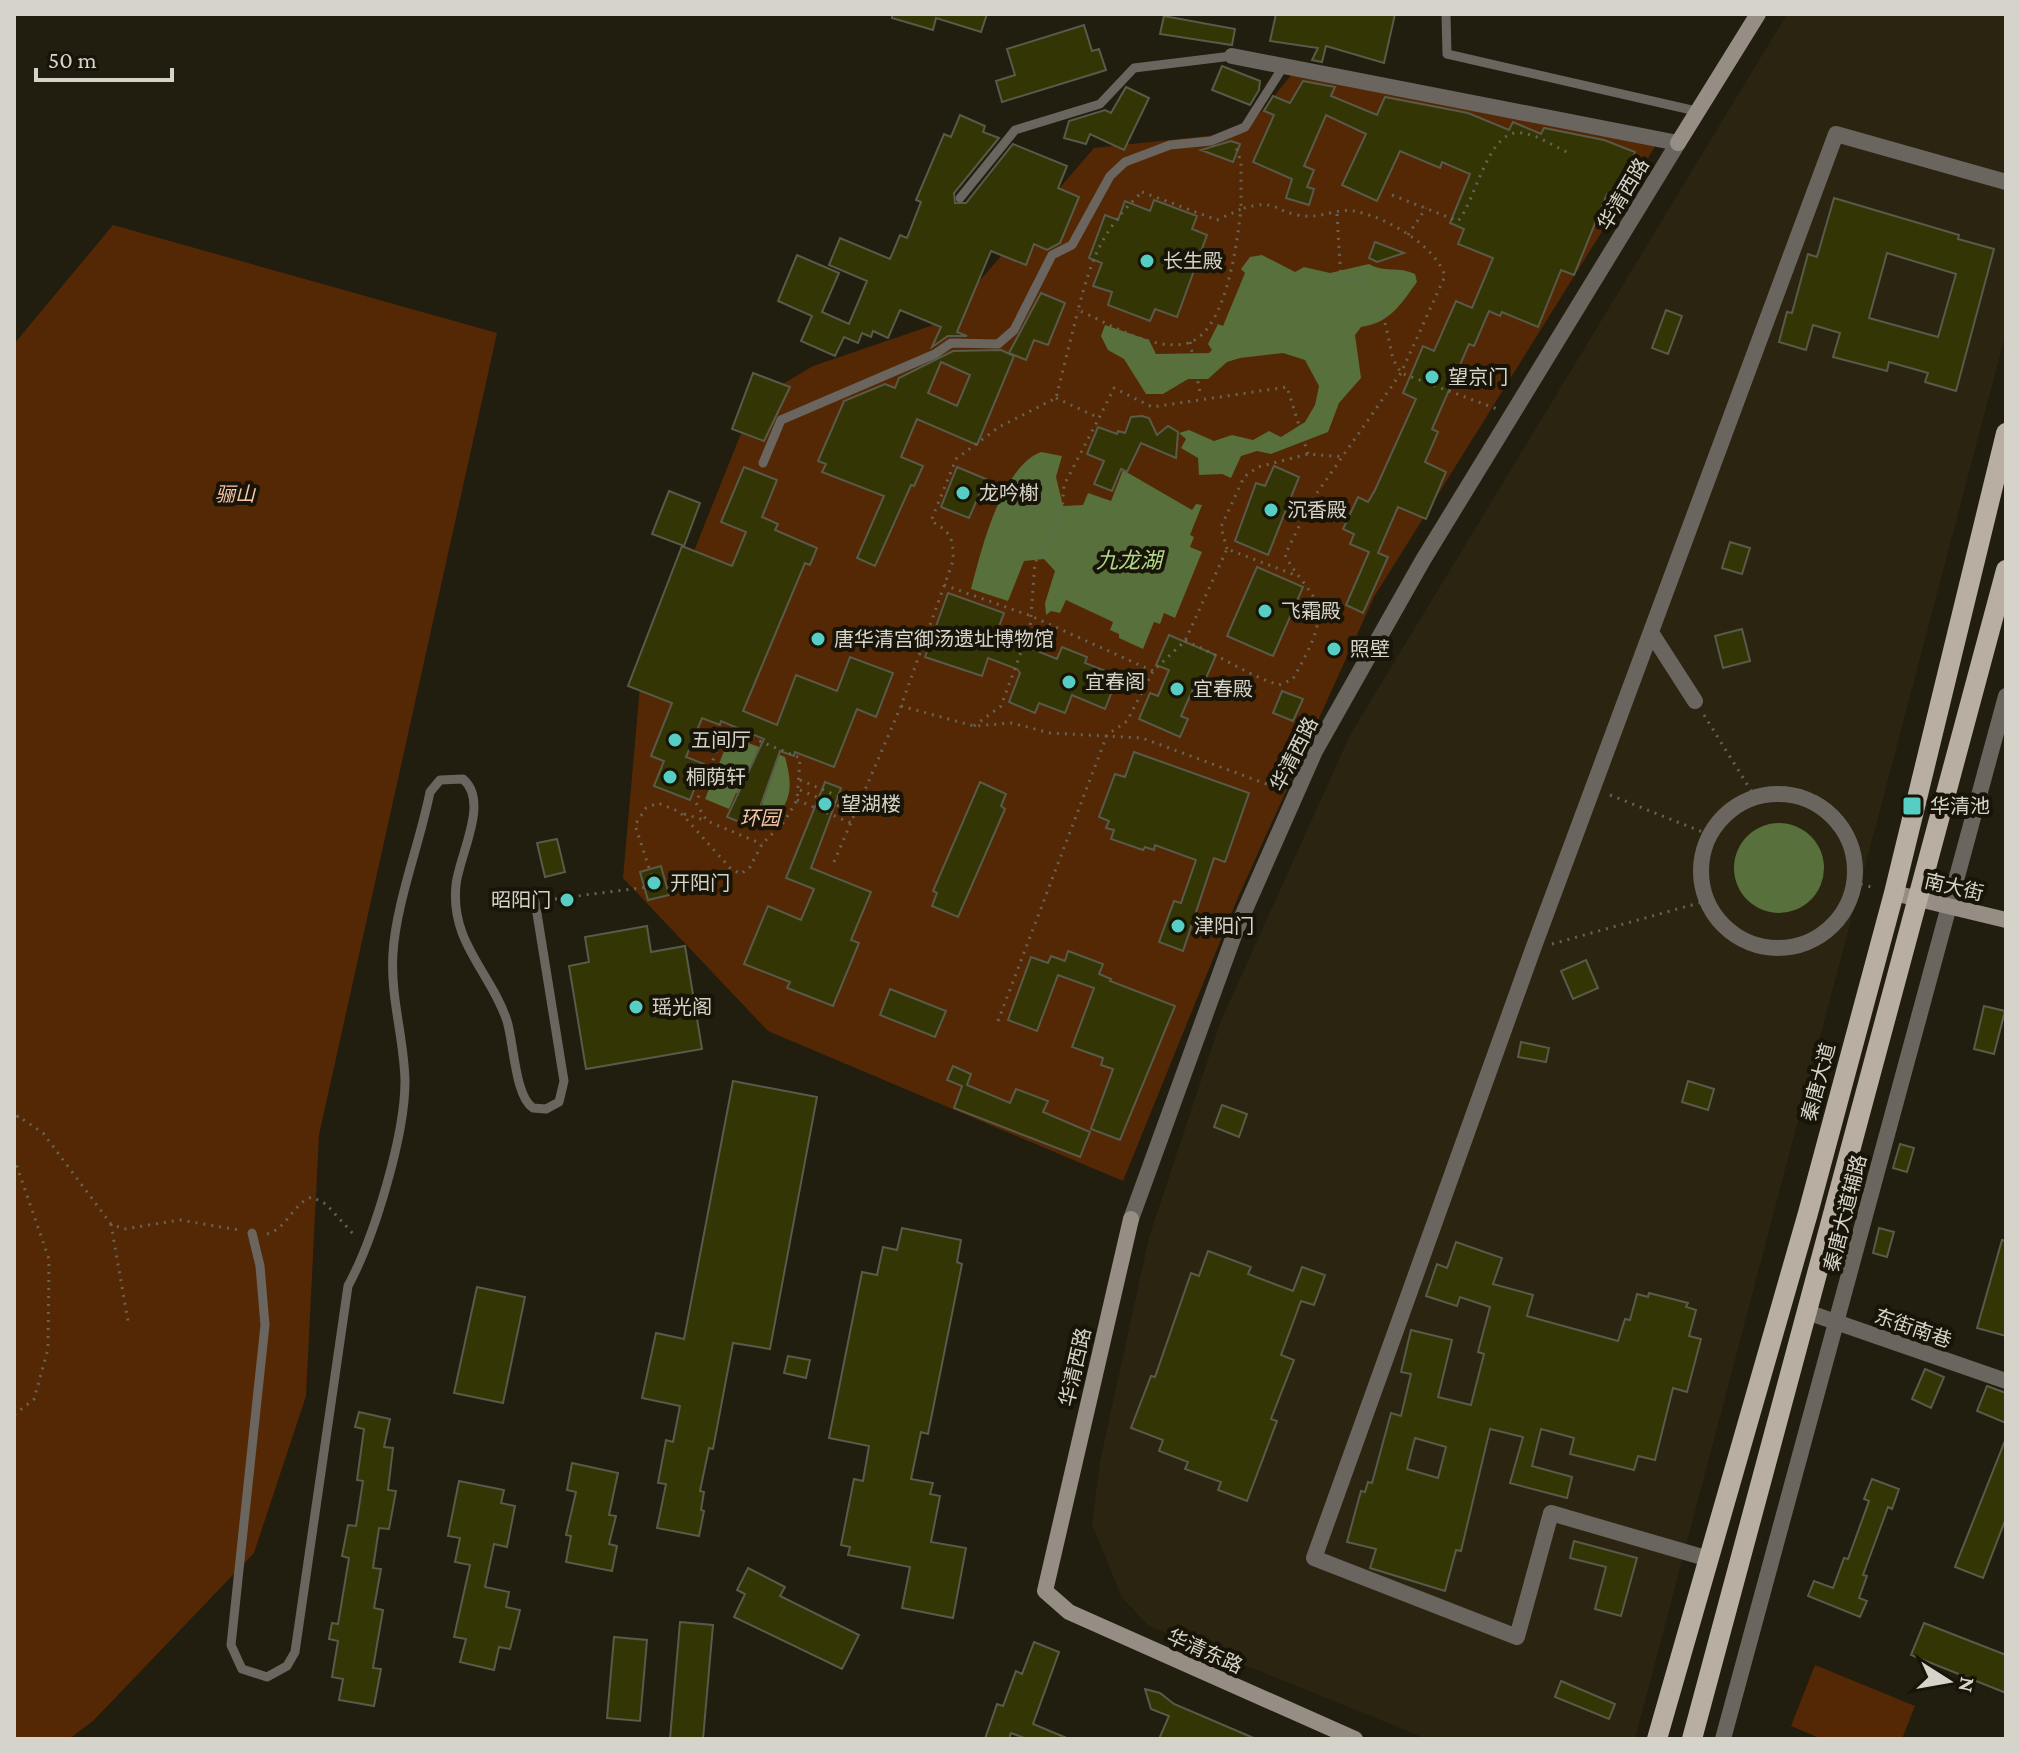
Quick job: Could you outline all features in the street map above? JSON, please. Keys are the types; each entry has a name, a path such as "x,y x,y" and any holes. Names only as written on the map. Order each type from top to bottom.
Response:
{"main road":[{"name":"秦唐大道","path":"1657,1739 1808,1213 1894,893 2006,433"},
{"path":"1692,1739 2006,570"}],"street":[{"name":"华清西路","path":"1045,1591 1131,1219 1236,930 1295,794 1423,560 1758,14"},
{"path":"1232,56 1678,143"},
{"path":"1709,1559 1551,1513 1517,1637 1314,1558 1533,949 1836,134 2006,182"},
{"path":"1652,634 1695,701"},
{"name":"秦唐大道辅路","path":"1723,1739 2006,696"},
{"path":"1779,794 1802,798 1824,809 1841,826 1851,848 1851,896 1838,920 1818,937 1793,947 1767,948 1741,940 1720,923 1706,901 1700,875 1704,848 1710,835 1733,808 1755,797 1779,794"},
{"name":"南大街","path":"1894,893 2006,920"},
{"name":"东街南巷","path":"1807,1312 2006,1381"},
{"name":"华清东路","path":"1045,1591 1069,1612 1355,1739"}],"lane":[{"path":"1446,14 1447,54 1696,111"},
{"path":"960,198 1015,130 1100,104 1134,68 1232,56"},
{"path":"763,463 781,420 935,354 951,343 998,344 1014,330 1052,255 1072,245 1110,176 1125,162 1170,145 1211,141 1245,127 1283,67"},
{"path":"252,1233 260,1266 265,1325 231,1645 242,1669 258,1677 281,1672 295,1652 341,1349 344,1303 348,1286 367,1250 404,1107 403,1054 391,984 393,948 430,792 440,780 463,779 473,791 474,806 456,886 464,945 493,989 506,1018 523,1100 533,1108 546,1109 559,1102 564,1081 535,901"}],"path":[{"path":"1392,195 1458,221 1465,212 1487,159 1510,134 1521,132 1569,153"},
{"path":"1078,310 1150,341 1183,345 1200,338 1220,305 1235,258 1241,209 1241,162 1232,136"},
{"path":"834,862 901,706 953,561 954,541 948,531 931,521 956,459 999,427 1056,398 1088,273 1112,221 1142,192 1217,220 1263,201 1305,216 1353,211 1408,235 1441,263 1445,276 1401,373 1312,500 1285,555 1295,575 1316,602 1317,625 1293,679 1279,685 1261,679 1223,655 1185,641"},
{"path":"1408,235 1426,208"},
{"path":"1337,213 1341,280 1363,277 1365,294 1374,293 1376,310 1382,309 1393,359 1401,373 1512,415"},
{"path":"1190,342 1201,397"},
{"path":"974,726 1001,706 1031,616 1035,562 1059,524 1064,485 1114,388 1152,407 1201,397 1287,387 1308,454"},
{"path":"1056,398 1099,418"},
{"path":"998,1021 1107,735 1127,721 1153,671 1185,641 1227,549 1221,527 1244,477 1258,467 1308,454 1345,457"},
{"path":"1227,549 1295,575"},
{"path":"944,585 1031,616 1153,671"},
{"path":"1695,701 1755,797"},
{"path":"901,706 974,726 1012,723 1050,733 1142,738 1295,794"},
{"path":"680,812 736,873 741,874 750,867 762,844 784,822 797,800 800,758 726,727 696,803 707,821"},
{"path":"800,780 859,805"},
{"path":"1594,788 1710,835"},
{"path":"800,790 855,813"},
{"path":"797,800 851,823"},
{"path":"535,901 655,886 635,825 652,805 664,804 762,844"},
{"path":"1853,882 1894,893"},
{"path":"1533,949 1706,901"},
{"path":"14,1125 18,1116 43,1133 111,1224 128,1321"},
{"path":"14,1158 49,1259 48,1349 34,1399 14,1415"},
{"path":"111,1224 124,1229 180,1220 271,1234 304,1199 312,1197 326,1204 367,1250"}],"shaded area":[{"path":"1787,14 2006,14 2006,332 1635,1739 1427,1739 1149,1626 1122,1598 1092,1524 1100,1461 1149,1237 1220,1023 1350,735"}],"green space":[{"name":"环园","path":"1293,73 1656,145 1374,597 1239,895 1123,1181 768,1031 623,878 640,686 754,401 813,366 945,321 1094,148 1244,132"},
{"name":"骊山","path":"113,225 497,333 319,1135 306,1396 254,1553 93,1721 69,1739 14,1739 14,344"},
{"path":"1815,1665 1915,1706 1902,1739 1822,1739 1791,1726"}],"water":[{"path":"1262,255 1295,272 1304,267 1330,273 1369,264 1415,274 1417,282 1387,317 1361,327 1355,335 1361,378 1339,403 1328,432 1271,454 1257,451 1241,456 1231,478 1222,474 1199,475 1198,458 1181,448 1186,439 1179,433 1189,430 1214,441 1232,435 1253,440 1269,431 1281,437 1305,422 1315,405 1319,386 1305,360 1283,353 1240,358 1227,362 1208,379 1188,379 1163,394 1146,394 1124,359 1108,350 1101,336 1105,325 1149,340 1156,354 1209,353 1212,350 1208,344 1218,324 1223,326 1245,273 1241,269 1250,257"},
{"name":"九龙湖","path":"1041,452 1062,456 1056,477 1063,506 1083,505 1088,493 1111,501 1123,470 1192,510 1196,504 1202,505 1190,535 1194,537 1190,547 1202,552 1175,618 1164,613 1160,624 1154,622 1143,649 1119,638 1119,634 1110,630 1113,622 1066,600 1060,613 1051,611 1046,615 1045,603 1055,571 1044,559 1024,561 1008,601 971,589 987,533 1004,492 1027,461"},
{"path":"730,736 759,747 743,785 778,754 785,757 789,794 782,809 767,823 757,820 763,803 736,793 729,809 705,799"},
{"path":"1779,823 1796,827 1811,836 1820,851 1824,868 1820,885 1811,900 1796,909 1779,913 1762,909 1747,900 1738,885 1734,868 1738,851 1747,836 1762,827"}],"building":[{"path":"892,14 987,14 981,32 936,18 933,30 892,18"},
{"path":"1276,14 1395,14 1384,63 1326,46 1322,62 1312,60 1318,48 1270,41"},
{"path":"1164,16 1235,29 1232,45 1160,34"},
{"path":"1084,25 1092,51 1099,49 1106,70 1002,102 996,81 1015,75 1007,49"},
{"path":"1222,66 1260,81 1259,90 1250,105 1212,90"},
{"path":"1303,81 1335,87 1331,96 1377,115 1385,97 1468,113 1509,130 1513,122 1541,134 1544,128 1604,140 1635,152 1616,198 1607,194 1574,275 1561,270 1538,327 1502,312 1500,316 1489,311 1474,346 1469,344 1432,429 1438,432 1425,462 1446,472 1426,519 1398,507 1378,553 1388,557 1363,613 1346,605 1369,552 1350,544 1354,534 1343,529 1358,497 1368,502 1375,490 1416,399 1403,393 1423,346 1434,351 1456,301 1472,308 1493,258 1458,244 1464,229 1450,223 1470,174 1442,162 1440,168 1400,151 1377,201 1342,185 1366,134 1326,115 1304,166 1314,170 1307,187 1314,189 1309,205 1286,198 1292,179 1253,162 1274,115 1264,111 1273,96 1290,103"},
{"path":"1126,87 1149,98 1124,150 1090,134 1086,144 1064,138 1069,121 1105,110 1111,113"},
{"path":"960,115 985,126 983,132 999,138 954,193 955,203 966,203 1013,144 1067,166 1058,188 1079,197 1060,243 1047,250 1034,244 1026,265 991,251 957,332 967,336 948,336 932,347 941,327 900,310 888,338 873,331 871,337 862,333 858,343 844,337 835,356 801,341 812,316 778,301 797,255 839,273 822,312 849,324 867,281 829,265 840,238 890,259 900,235 907,238 921,202 916,200 944,134 951,137"},
{"path":"1231,141 1240,144 1233,162 1201,150"},
{"path":"1834,198 1959,235 1958,239 1994,249 1956,391 1925,382 1928,373 1889,362 1887,371 1833,357 1840,333 1813,325 1806,350 1779,342 1787,312 1792,313 1808,254 1817,257","holes":["1887,253 1956,274 1938,337 1869,318"]},
{"name":"长生殿","path":"1154,200 1197,216 1192,229 1207,235 1177,317 1155,309 1150,321 1108,305 1112,292 1093,286 1102,263 1089,258 1105,215 1118,220 1125,201 1150,211"},
{"path":"1375,242 1404,253 1377,262 1369,258"},
{"path":"1041,293 1065,303 1048,345 1034,340 1026,360 1009,353"},
{"path":"1666,310 1682,316 1668,354 1652,348"},
{"path":"1001,350 1014,356 977,445 917,419 901,457 923,466 914,486 911,485 875,566 857,558 884,496 822,472 826,464 818,461 844,401 885,384 895,388 899,378 953,351","holes":["941,362 970,375 957,406 928,393"]},
{"path":"753,373 790,387 764,441 732,429"},
{"path":"1131,417 1149,418 1157,435 1168,426 1178,432 1176,458 1141,443 1127,472 1121,469 1112,491 1094,484 1104,461 1087,454 1098,427 1117,434 1118,431 1125,433"},
{"name":"沉香殿","path":"1274,466 1299,477 1268,555 1235,541 1256,483 1265,486"},
{"path":"744,467 777,480 762,517 778,524 775,530 817,548 810,565 805,563 743,711 777,725 796,675 837,691 850,657 893,673 876,717 857,709 834,767 795,752 794,756 780,751 753,827 727,817 764,739 721,721 720,725 702,718 686,757 704,764 690,800 654,786 664,761 651,756 672,703 628,686 682,546 732,566 746,532 721,522"},
{"name":"龙吟榭","path":"957,467 986,479 969,518 941,507"},
{"path":"669,491 700,503 684,546 652,534"},
{"path":"1730,542 1750,548 1742,574 1722,568"},
{"name":"飞霜殿","path":"1257,567 1303,587 1273,656 1227,636"},
{"path":"948,593 1004,613 998,629 1004,631 1002,637 1057,659 1062,647 1087,657 1085,663 1118,676 1105,709 1072,695 1065,713 1039,703 1035,713 1009,702 1020,673 1017,669 988,658 982,676 925,657"},
{"path":"1742,629 1750,661 1723,668 1715,636"},
{"name":"宜春殿","path":"1169,635 1216,655 1203,685 1196,682 1181,716 1188,719 1180,737 1139,719 1150,693 1158,696 1169,670 1156,665"},
{"path":"1282,691 1303,699 1293,721 1273,713"},
{"path":"1134,752 1249,793 1225,862 1214,858 1183,951 1159,942 1174,901 1181,903 1196,860 1155,845 1154,850 1145,847 1143,850 1111,839 1114,830 1106,828 1109,821 1099,817 1115,774 1125,777"},
{"path":"825,782 841,788 811,868 871,892 851,940 859,943 833,1006 787,988 790,982 744,964 768,906 801,920 814,889 786,878"},
{"path":"980,782 1006,794 1001,806 1005,809 958,917 932,906 937,893 933,891"},
{"path":"557,839 565,872 545,877 537,843"},
{"name":"开阳门","path":"661,866 669,895 648,900 640,872"},
{"name":"瑶光阁","path":"647,926 651,952 685,946 702,1049 586,1069 569,966 589,962 585,937"},
{"path":"1068,951 1103,964 1099,974 1110,981 1175,1006 1120,1140 1091,1129 1113,1069 1101,1065 1103,1058 1072,1047 1094,988 1058,975 1037,1031 1008,1020 1031,957 1048,963 1051,956 1065,961"},
{"path":"1586,960 1598,988 1573,999 1561,971"},
{"path":"890,989 946,1011 935,1037 880,1015"},
{"path":"1984,1006 2005,1011 1994,1054 1974,1049"},
{"path":"1521,1042 1549,1048 1546,1062 1518,1057"},
{"path":"953,1066 971,1074 967,1085 1010,1103 1016,1089 1048,1101 1043,1112 1090,1132 1080,1157 954,1108 962,1086 947,1080"},
{"path":"733,1081 817,1097 770,1349 733,1343 713,1449 709,1448 700,1491 704,1492 701,1510 704,1511 699,1536 657,1528 666,1484 658,1483 666,1440 673,1442 680,1406 642,1398 656,1333 684,1339"},
{"path":"1688,1081 1714,1089 1708,1110 1682,1102"},
{"path":"1222,1105 1247,1114 1239,1137 1214,1127"},
{"path":"1900,1144 1914,1148 1907,1172 1893,1168"},
{"path":"902,1228 961,1240 957,1262 962,1264 928,1434 921,1432 911,1479 933,1483 930,1494 940,1496 931,1542 966,1548 953,1618 902,1608 910,1567 848,1555 850,1547 841,1545 854,1479 863,1481 869,1446 829,1438 862,1272 877,1275 883,1247 897,1250"},
{"path":"1879,1228 1894,1232 1887,1257 1873,1253"},
{"path":"2002,1240 2006,1241 2006,1336 1977,1328"},
{"path":"1456,1242 1502,1258 1493,1284 1533,1295 1527,1316 1618,1341 1625,1319 1630,1320 1637,1294 1648,1297 1649,1293 1688,1303 1686,1307 1696,1310 1689,1336 1701,1339 1687,1392 1673,1388 1655,1460 1638,1456 1634,1470 1570,1454 1574,1438 1541,1429 1532,1466 1572,1477 1567,1498 1510,1483 1523,1437 1490,1429 1461,1551 1456,1550 1445,1591 1370,1568 1376,1549 1347,1542 1361,1491 1365,1492 1368,1482 1372,1483 1391,1413 1401,1416 1411,1374 1401,1372 1411,1330 1452,1340 1438,1397 1471,1405 1484,1354 1478,1352 1490,1307 1460,1297 1457,1306 1426,1296 1437,1264 1447,1268","holes":["1415,1438 1446,1447 1438,1478 1407,1469"]},
{"path":"1208,1251 1251,1267 1248,1274 1293,1291 1302,1267 1325,1275 1314,1305 1301,1301 1281,1355 1294,1360 1271,1419 1277,1421 1247,1501 1218,1490 1221,1482 1185,1469 1188,1462 1159,1451 1163,1440 1131,1428 1151,1376 1155,1377 1191,1273 1199,1276"},
{"path":"477,1287 525,1297 503,1403 454,1393"},
{"path":"788,1356 810,1360 806,1378 784,1373"},
{"path":"1925,1369 1944,1377 1931,1408 1912,1399"},
{"path":"1987,1386 2006,1393 2006,1423 1977,1411"},
{"path":"359,1412 390,1419 384,1447 393,1448 388,1490 396,1491 389,1529 379,1528 373,1568 381,1569 374,1608 383,1610 373,1668 381,1669 374,1706 339,1700 343,1679 332,1677 338,1641 329,1639 332,1623 338,1624 349,1558 342,1556 348,1525 356,1526 363,1481 357,1480 364,1429 355,1427"},
{"path":"2006,1438 2006,1518 1983,1578 1955,1567"},
{"path":"572,1463 618,1473 609,1515 616,1516 609,1544 617,1546 612,1571 566,1562 571,1536 566,1535 576,1492 567,1490"},
{"path":"1872,1479 1899,1489 1892,1509 1888,1507 1863,1575 1867,1576 1859,1598 1867,1601 1860,1617 1808,1596 1814,1581 1833,1588 1844,1558 1848,1559 1869,1501 1864,1499"},
{"path":"459,1481 504,1490 501,1503 515,1506 507,1547 494,1544 485,1587 509,1592 506,1607 520,1610 510,1649 499,1647 494,1670 460,1662 466,1639 454,1637 470,1565 455,1562 460,1538 448,1536"},
{"path":"1574,1541 1637,1558 1621,1616 1595,1609 1606,1567 1570,1558"},
{"path":"748,1568 785,1587 780,1596 859,1635 842,1669 734,1617 745,1594 737,1590"},
{"path":"680,1622 713,1625 703,1739 670,1739"},
{"path":"1924,1623 2006,1655 2006,1693 1911,1655"},
{"path":"614,1637 647,1640 640,1721 607,1718"},
{"path":"1034,1642 1059,1652 1033,1724 1069,1739 1027,1739 1011,1733 1009,1739 985,1739 997,1704 1003,1706 1016,1671 1022,1674"},
{"path":"1561,1681 1615,1704 1609,1719 1555,1697"},
{"path":"1145,1689 1160,1693 1174,1704 1256,1739 1159,1739 1169,1716 1151,1709"}],"place":[{"name":"长生殿","path":"1147,261"},
{"name":"望京门","path":"1432,377"},
{"name":"龙吟榭","path":"963,493"},
{"name":"沉香殿","path":"1271,510"},
{"name":"飞霜殿","path":"1265,611"},
{"name":"唐华清宫御汤遗址博物馆","path":"818,639"},
{"name":"照壁","path":"1334,649"},
{"name":"宜春阁","path":"1069,682"},
{"name":"宜春殿","path":"1177,689"},
{"name":"五间厅","path":"675,740"},
{"name":"桐荫轩","path":"670,777"},
{"name":"望湖楼","path":"825,804"},
{"name":"华清池","path":"1912,806"},
{"name":"开阳门","path":"654,883"},
{"name":"昭阳门","path":"567,900"},
{"name":"津阳门","path":"1178,926"},
{"name":"瑶光阁","path":"636,1007"}]}
